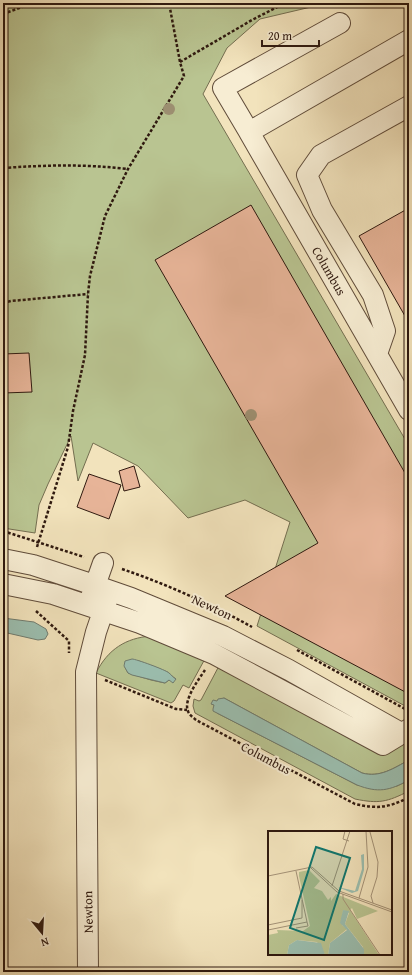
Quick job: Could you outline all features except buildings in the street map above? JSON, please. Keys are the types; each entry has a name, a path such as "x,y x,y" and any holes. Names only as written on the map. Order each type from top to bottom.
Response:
{"street":[{"name":"Columbus","path":"340,23 223,88 409,410"},
{"path":"249,132 409,40"},
{"path":"377,354 385,331 373,295 322,210 307,175 321,155 409,106"},
{"path":"3,559 33,565 103,588 223,636 405,731 383,745 214,654 140,623 53,594 3,584"},
{"path":"95,608 103,588 103,563"},
{"name":"Newton","path":"88,972 86,672 96,632 95,608"}],"path":[{"path":"3,14 33,3"},
{"path":"38,542 68,447 73,411 85,355 90,276 105,216 128,169 184,76 180,62 170,3"},
{"path":"180,62 252,20 285,3"},
{"path":"3,168 69,164 128,169"},
{"path":"3,303 88,294"},
{"name":"Newton","path":"3,531 144,576 234,617 253,628"},
{"path":"223,636 234,617"},
{"path":"294,648 409,711"},
{"name":"Columbus","path":"214,654 187,702 187,710 190,716 355,804 380,808 398,803 409,796"}],"green space":[{"path":"3,3 328,3 260,19 227,48 203,94 409,446 409,706 407,707 257,626 290,522 245,500 188,518 138,466 93,443 78,481 71,436 39,505 35,533 3,528"},
{"path":"151,636 206,657 189,688 183,685 174,701 171,703 96,673 106,657 112,651 126,642","holes":["139,661 166,672 176,679 169,680 165,683 128,673 125,667"]},
{"path":"220,664 409,740 409,760 381,773 362,773 224,698 214,705 217,713 357,785 397,786 409,780 409,791 395,798 377,802 355,799 195,713 193,706 194,699 199,701 201,700"}],"shaded area":[{"path":"3,618 34,622 46,629 48,634 45,639 38,640 3,632"},
{"path":"132,659 163,670 176,679 173,683 169,680 165,683 132,675 128,673 124,666 125,661"},
{"path":"224,698 362,773 381,773 409,760 409,780 395,787 383,790 364,788 357,785 213,711 214,705 211,704 213,700 217,701 218,699"}]}
